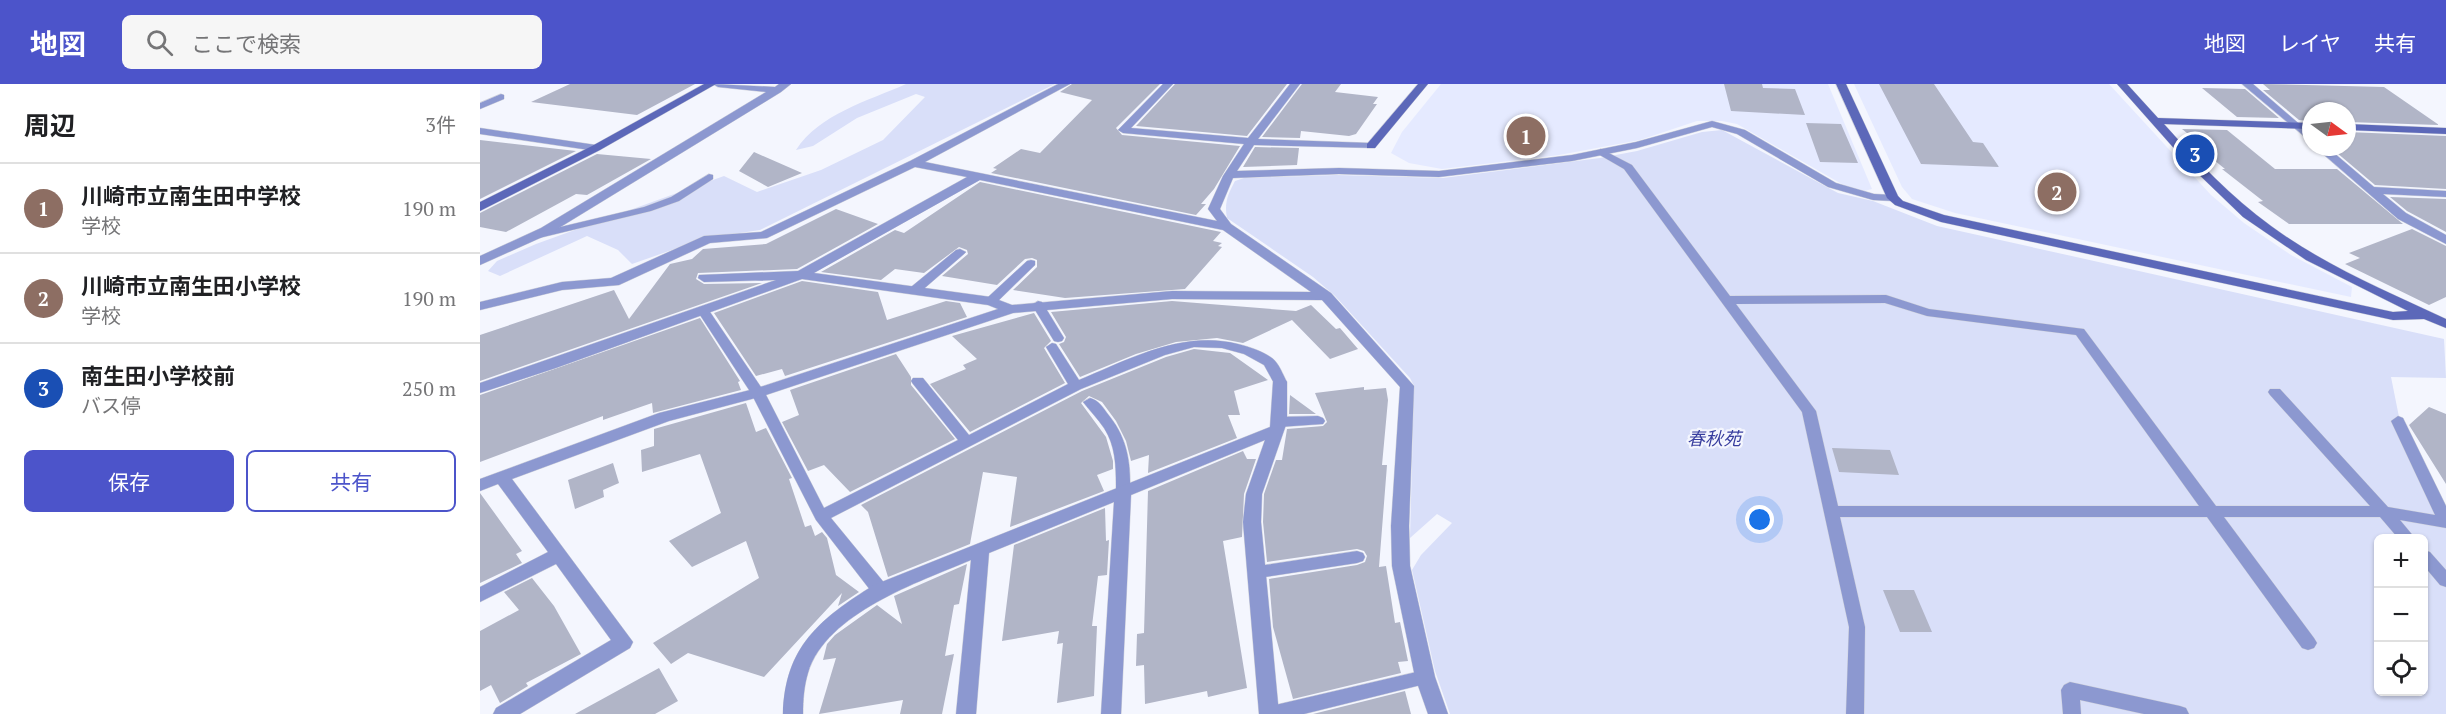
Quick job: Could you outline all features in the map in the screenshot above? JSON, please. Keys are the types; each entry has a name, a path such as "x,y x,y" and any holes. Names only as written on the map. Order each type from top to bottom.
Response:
{"street":[{"path":"480,207 596,148 711,84"},
{"path":"718,84 782,87"},
{"path":"480,306 562,286 614,282 708,239 762,235 914,163 1065,84"},
{"path":"1167,84 1124,130 1253,142 1371,146 1423,84"},
{"path":"1295,84 1231,175 1219,194 1214,209 1227,227 1326,296 1407,386 1400,526 1401,566 1425,677 1438,714"},
{"path":"1841,84 1893,198 1899,203 1951,221 2393,316 2426,315"},
{"path":"2122,84 2235,203 2267,229 2306,255 2446,324"},
{"path":"2247,84 2302,131"},
{"path":"480,261 535,236 782,87"},
{"path":"2157,121 2302,125"},
{"path":"1231,175 1339,171 1439,174 1572,158 1712,124 1741,132 1832,185 1873,197 1893,198"},
{"path":"2356,127 2446,131"},
{"path":"480,131 596,148"},
{"path":"2331,156 2402,216 2446,240"},
{"path":"914,163 1227,227"},
{"path":"480,388 704,312 801,275 978,176"},
{"path":"2371,190 2446,194"},
{"path":"704,278 801,275 991,301 1011,309"},
{"path":"480,485 664,417 758,393 1011,309 1172,295 1326,296"},
{"path":"1270,714 1252,522 1254,494 1278,426 1280,382"},
{"path":"793,714 792,696 803,664 822,631 880,590 1124,494 1278,426"},
{"path":"501,476 623,642 503,714"},
{"path":"1111,714 1124,494"},
{"path":"966,714 981,549"},
{"path":"480,596 560,554"}],"lane":[{"path":"480,106 501,97"},
{"path":"1601,152 1628,168 1729,300 1809,411 1857,627 1855,714"},
{"path":"535,236 570,230 675,199 709,177"},
{"path":"915,290 960,252"},
{"path":"991,301 1031,263"},
{"path":"1729,300 1886,299 1927,312 2080,332 2308,643"},
{"path":"1038,305 1076,386"},
{"path":"704,312 758,393 821,516 880,590"},
{"path":"821,516 1112,369 1194,343 1221,344 1249,351 1269,362 1280,382"},
{"path":"918,381 967,442"},
{"path":"2275,392 2404,534"},
{"path":"1090,402 1117,436 1124,455 1124,494"},
{"path":"1278,426 1318,421"},
{"path":"2398,421 2446,522"},
{"path":"1832,511 2383,512 2446,522"},
{"path":"1258,572 1357,556"},
{"path":"2428,561 2446,581"},
{"path":"1270,714 1425,677"},
{"path":"2072,714 2070,690 2180,714"}],"shaded area":[{"path":"1441,84 1828,84 1872,189 1864,191 1847,187 1737,124 1722,121 1697,121 1640,140 1559,155 1442,169 1409,163 1391,153 1402,132"},
{"path":"1854,84 2109,84 2211,195 2244,223 2291,255 2352,287 2351,297 1955,213 1912,199 1902,187"}],"green space":[{"path":"906,84 1055,84 760,230 706,238 632,264 618,250 587,236 500,276 488,271 497,261 536,244 724,176 757,192 821,170 883,140 925,97 916,94 857,118 813,146 796,150 806,138 818,127 845,110"},
{"name":"春秋苑","path":"1722,130 1838,193 1873,201 1937,226 2444,339 2446,378 2391,377 2399,417 2446,507 2446,714 1450,714 1435,671 1412,570 1421,555 1452,523 1437,514 1410,538 1414,386 1410,378 1335,296 1313,277 1227,218 1226,203 1230,190 1235,181 1244,178 1336,175 1443,178 1600,158 1637,151 1702,132"}],"building":[{"path":"570,84 695,84 637,115 531,102"},
{"path":"1072,84 1160,84 1116,128 1122,135 1240,146 1214,189 1201,204 1206,204 1196,215 991,173 997,169 993,168 1021,149 1040,153 1092,100 1060,92"},
{"path":"1175,84 1287,84 1247,136 1136,126"},
{"path":"1302,84 1341,84 1335,92 1378,97 1373,104 1377,104 1356,134 1349,136 1301,131 1300,138 1262,137"},
{"path":"1724,84 1762,84 1763,88 1795,89 1805,115 1731,111"},
{"path":"1879,84 1934,84 1973,142 1983,143 1999,167 1921,164"},
{"path":"2263,84 2384,87 2439,125 2356,122 2356,102 2302,102 2302,120 2299,120 2263,90 2270,90"},
{"path":"2202,88 2245,89 2279,118 2237,117"},
{"path":"1806,123 1841,124 1858,163 1820,162"},
{"path":"2182,129 2227,130 2275,169 2337,169 2403,224 2289,224 2258,202 2263,201 2222,169 2225,169 2197,146 2203,146"},
{"path":"2356,132 2446,136 2446,189 2375,185 2341,156 2356,156"},
{"path":"480,140 576,151 480,199"},
{"path":"1255,147 1299,148 1297,165 1243,167"},
{"path":"754,152 802,173 768,187 739,171"},
{"path":"597,154 651,159 587,195 576,194 506,232 480,227 480,213"},
{"path":"980,182 1221,232 1213,241 1222,243 1218,246 1222,247 1185,289 1065,298 1013,290 1037,267 1037,260 1032,258 1025,259 997,285 942,276 968,254 967,250 959,247 924,273 895,269 881,280 821,272 895,230 904,233"},
{"path":"2390,197 2446,199 2446,232 2407,211"},
{"path":"836,209 878,224 797,269 698,273 696,279 704,284 762,283 480,381 480,335 614,290 629,319 670,264 692,259 703,249 766,244"},
{"path":"2412,229 2446,246 2446,297 2429,305 2345,264 2360,258 2349,253"},
{"path":"802,281 878,292 887,320 946,301 960,303 967,317 785,376 782,369 756,376 714,313"},
{"path":"1172,301 1296,311 1311,305 1336,329 1340,328 1358,349 1330,359 1292,320 1243,343 1217,338 1176,342 1136,354 1080,377 1059,344 1064,342 1066,337 1051,312"},
{"path":"1034,313 1051,341 1044,348 1065,383 970,432 930,384 966,369 963,365 977,359 952,336"},
{"path":"700,318 740,381 738,382 741,390 653,413 652,403 603,420 603,416 480,462 480,395"},
{"path":"1194,349 1230,353 1268,380 1234,391 1240,415 1228,415 1237,438 1148,473 1149,455 1131,461 1126,441 1116,421 1102,402 1089,396 1081,403 1106,437 1113,461 1113,469 1097,475 1104,491 1010,527 1017,477 983,472 970,544 888,577 868,512 861,505 1082,391 1166,357"},
{"path":"896,354 911,377 911,385 955,439 850,492 824,465 808,471 782,422 799,415 790,390"},
{"path":"1364,387 1364,390 1386,388 1388,400 1382,465 1387,465 1379,567 1386,566 1395,623 1400,622 1408,661 1398,662 1401,673 1293,699 1273,627 1269,579 1357,565 1365,562 1367,556 1364,551 1357,549 1267,562 1263,522 1264,494 1276,460 1282,460 1287,429 1323,426 1327,422 1315,393"},
{"path":"1290,395 1316,414 1289,414"},
{"path":"746,403 756,432 766,428 792,478 789,479 805,527 811,525 815,536 822,532 827,538 836,575 859,592 838,606 842,593 764,677 688,653 671,664 653,643 759,578 746,541 692,567 669,541 721,513 700,454 642,472 641,450 654,446 654,429"},
{"path":"2429,407 2446,414 2446,484 2409,425"},
{"path":"1832,448 1890,450 1899,475 1839,472"},
{"path":"1243,451 1247,459 1256,459 1244,494 1242,537 1223,541 1247,688 1208,697 1207,691 1145,704 1144,665 1136,666 1137,634 1144,633 1148,491"},
{"path":"613,463 619,483 603,490 604,497 575,509 568,480"},
{"path":"480,493 522,551 516,554 522,563 480,583"},
{"path":"1105,508 1106,541 1109,540 1107,575 1098,576 1092,626 1097,626 1094,696 1057,703 1063,643 1057,644 1059,631 1002,641 1014,545"},
{"path":"967,564 959,604 954,605 945,656 954,654 942,714 900,714 903,700 819,714 836,658 823,660 827,644 835,635 877,605 902,624 894,596"},
{"path":"532,578 554,606 581,654 526,683 528,686 500,703 491,685 480,691 480,631 519,610 504,592"},
{"path":"1883,590 1914,590 1932,632 1900,632"},
{"path":"659,668 678,701 655,714 575,714"},
{"path":"1405,691 1411,714 1313,714"}],"place":[{"name":"川崎市立南生田中学校","path":"1526,136"},
{"name":"南生田小学校前","path":"2195,154"},
{"name":"川崎市立南生田小学校","path":"2057,192"}]}
